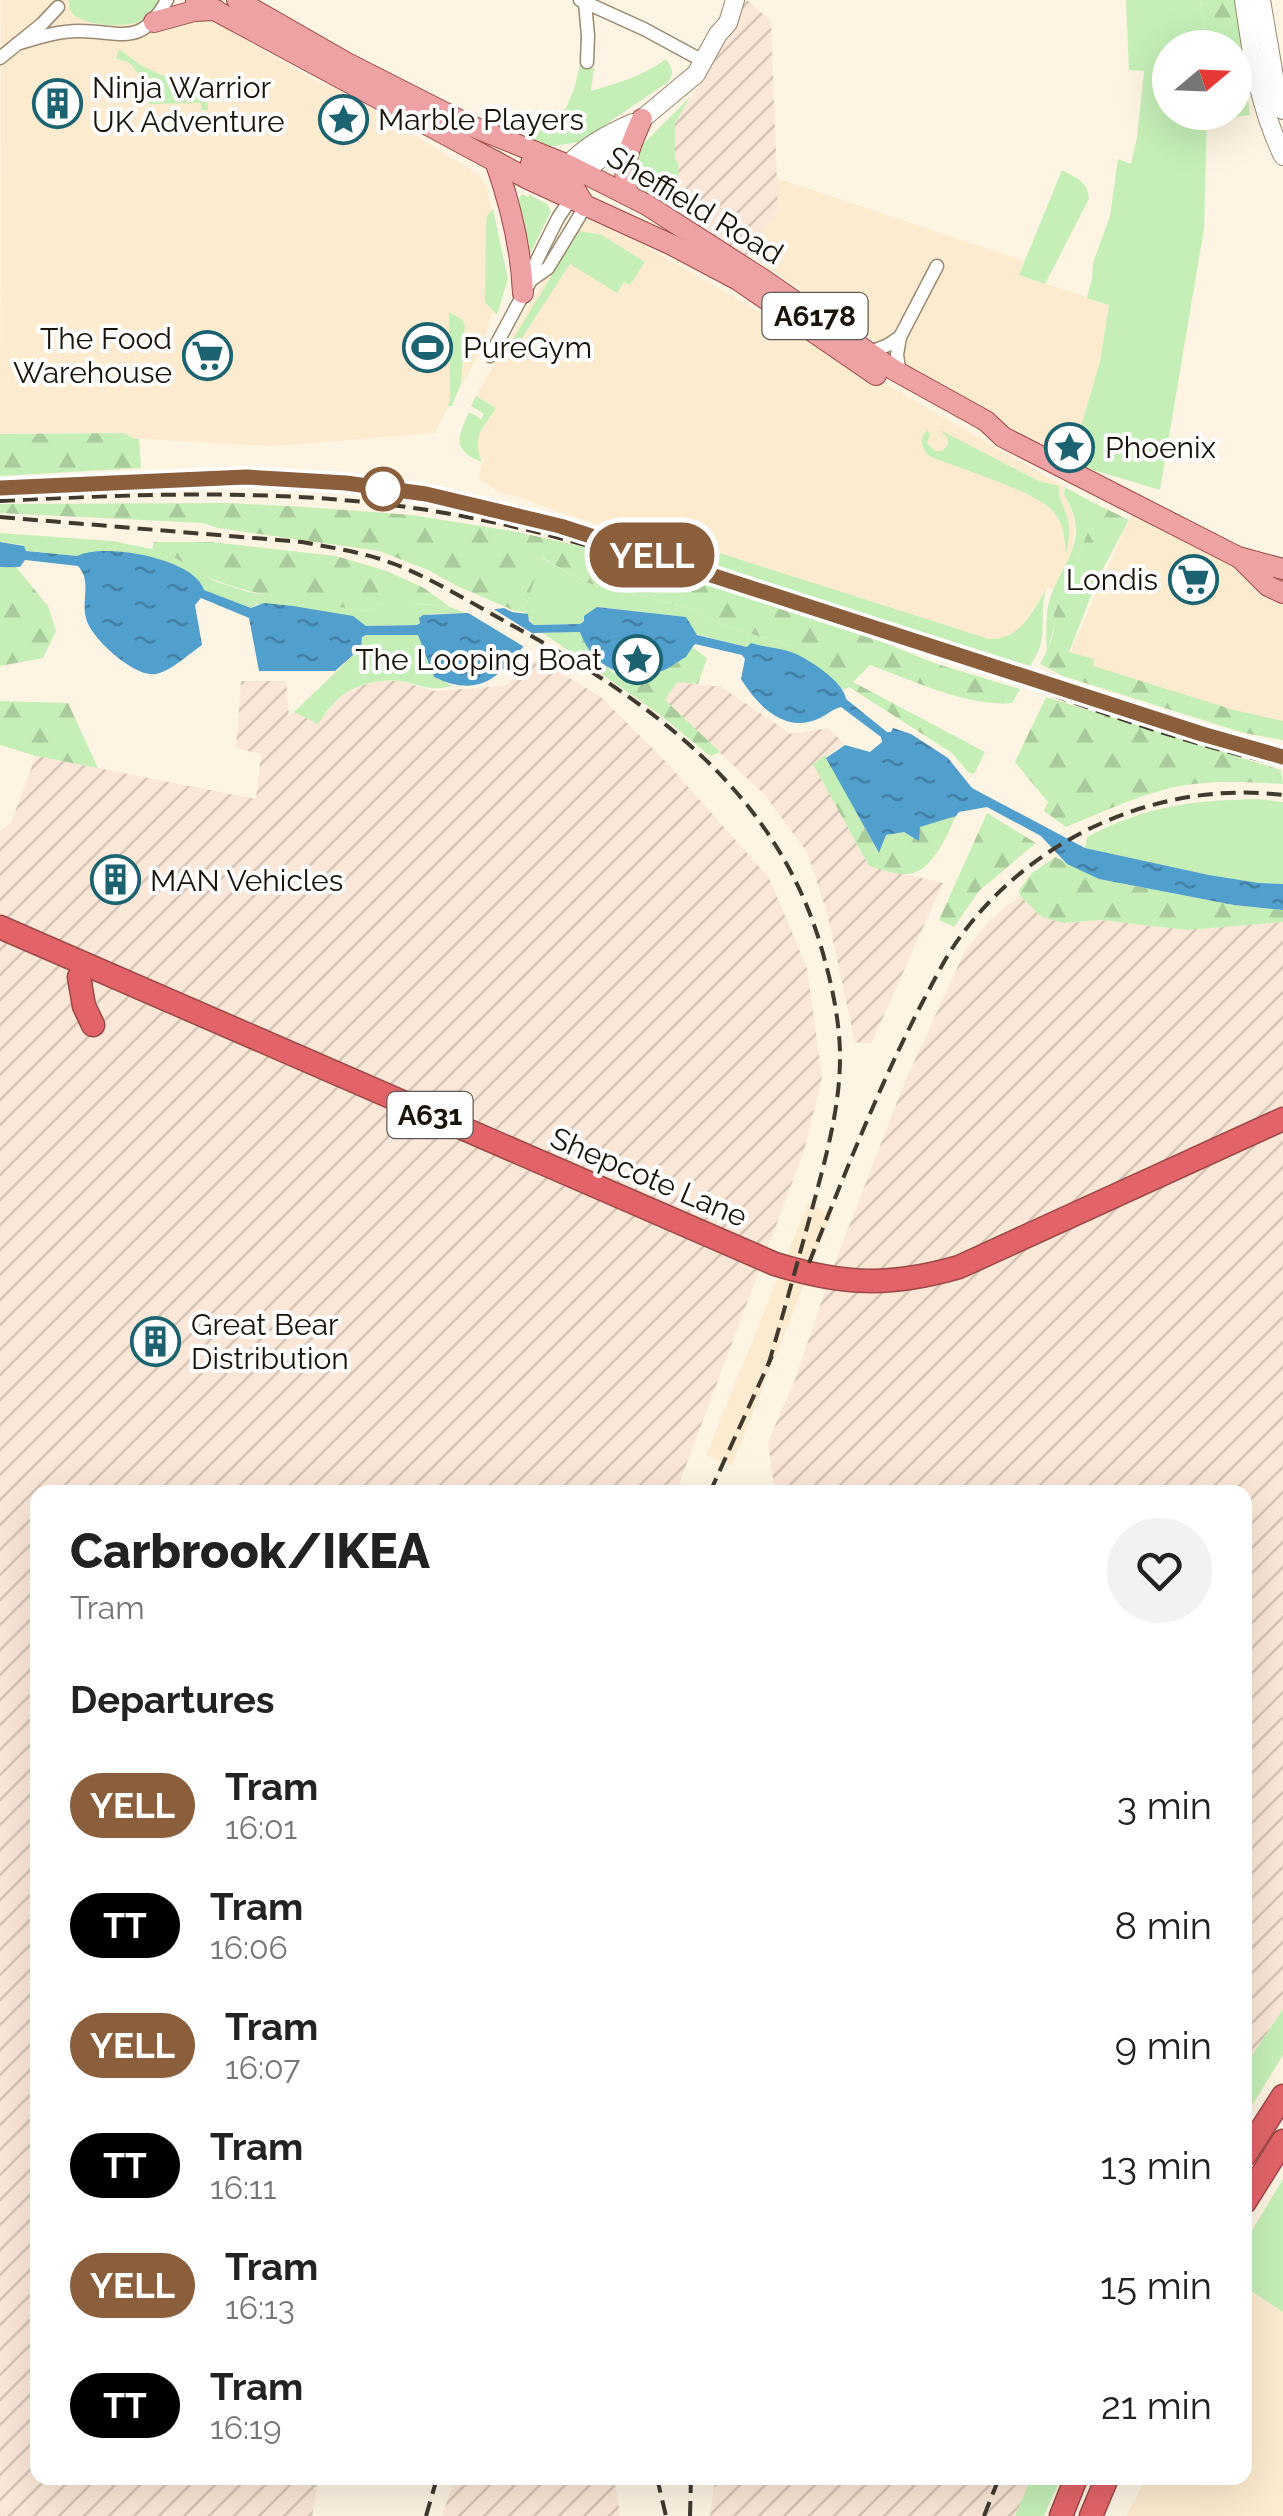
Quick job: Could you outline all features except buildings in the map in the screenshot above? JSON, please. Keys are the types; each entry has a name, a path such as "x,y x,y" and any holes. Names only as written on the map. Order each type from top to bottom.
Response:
{"highway":[{"name":"Shepcote Lane","path":"0,927 112,983 754,1272 816,1293 903,1295 941,1287 983,1272 1283,1136"},
{"name":"Shepcote Lane","path":"0,943 79,977 112,983 764,1259 841,1280 907,1279 959,1266 1283,1119"},
{"path":"79,977 84,1006 94,1025"},
{"path":"1252,2144 1283,2096"},
{"path":"1252,2191 1283,2141"},
{"path":"1061,2516 1073,2485"},
{"path":"1091,2516 1104,2485"}],"main road":[{"name":"A6178","path":"196,0 496,161 576,185"},
{"name":"A6178","path":"237,0 348,63 494,136 576,185"},
{"path":"154,22 194,10 218,10"},
{"path":"628,194 624,172 642,119"},
{"path":"496,161 527,286"},
{"name":"Sheffield Road","path":"576,185 628,194 699,236 868,353 986,422 1003,437 1238,557"},
{"name":"Sheffield Road","path":"576,185 672,246 738,280 889,384 984,434 1003,437"},
{"name":"A6178","path":"1238,557 1283,569"},
{"name":"A6178","path":"1238,557 1268,586 1283,593"}],"street":[{"path":"17,44 45,35 80,31 124,35 154,22 167,0"},
{"path":"718,34 724,0"},
{"path":"490,356 600,138 642,119 696,74 728,23 735,0"},
{"path":"1244,0 1254,72 1283,156"},
{"path":"1261,0 1283,110"},
{"path":"582,1 703,61"},
{"path":"582,1 588,18 587,62"},
{"path":"58,4 65,22 80,31"},
{"path":"0,58 42,24 58,4"},
{"path":"1254,72 1275,82"},
{"path":"900,374 900,336 938,266"},
{"path":"868,353 900,336"}],"shaded area":[{"path":"1,0 159,0 193,22 215,22 374,110 479,175 486,186 506,278 473,366 435,433 271,446 132,438 125,433 0,434"},
{"path":"728,0 747,0 771,21 778,210 746,257 680,215 675,161 675,123 711,66"},
{"path":"776,178 1024,261 1020,276 1109,304 1100,362 1070,463 935,384 748,254 778,210"},
{"path":"590,219 598,219 1065,487 1064,495 1075,525 1072,552 1054,590 1048,587 1019,630 1001,639 989,639 704,549 701,557 499,492 478,478 483,460 477,438 496,408 476,396 574,229"},
{"path":"1131,515 1283,575 1283,735 1064,666"},
{"path":"537,659 601,697 666,762 769,878 807,968 822,1077 804,1151 679,1485 30,1485 30,2485 318,2485 312,2516 0,2516 0,831 11,823 36,756 256,799 261,754 236,748 241,681 286,681 289,716 294,712 318,724 339,698 354,688 378,681 402,681 433,691 504,686"},
{"path":"677,682 721,687 791,734 829,728 844,744 814,764 869,866 943,883 871,1044 855,1042 827,913 807,852 764,794 664,700"},
{"path":"1020,896 1042,917 1064,923 1100,920 1187,930 1283,922 1283,2009 1252,2056 1252,1485 774,1485 768,1442 795,1380 833,1268 904,1084 964,953 991,919"},
{"path":"808,1203 832,1215 732,1465 706,1455"},
{"path":"1252,2292 1283,2312 1283,2516 1126,2516 1142,2485 1252,2485"},
{"path":"453,2485 615,2485 620,2516 442,2516"},
{"path":"714,2485 1028,2485 1015,2516 710,2516"}],"green space":[{"path":"69,0 159,0 145,19 119,25 80,19 71,11"},
{"path":"1126,0 1201,0 1204,30 1152,30 1152,130 1207,130 1204,229 1160,490 1070,463 1100,362 1109,305 1087,298 1093,263 1110,216 1118,159 1131,164 1137,138 1144,71 1129,70"},
{"path":"1201,0 1236,0 1240,30 1204,30"},
{"path":"119,49 142,66 204,94 208,110 202,110 201,103 149,104 149,78 128,62 116,59"},
{"path":"666,59 672,70 668,82 580,142 546,147 528,140 566,108 580,65 594,68 591,91 621,82"},
{"path":"691,96 675,123 679,195 650,195 635,186 632,170 639,148"},
{"path":"1062,170 1084,184 1089,199 1045,284 1019,275"},
{"path":"522,194 547,204 551,211 527,260 516,202"},
{"path":"493,209 508,279 497,315 485,302 486,222"},
{"path":"579,231 602,235 645,262 630,285 624,282 617,293 570,264 514,350 510,344"},
{"path":"449,312 463,320 465,326 461,383 452,406 447,406"},
{"path":"476,396 496,408 478,439 482,462 465,453 460,442 469,412 481,419 484,414 471,406"},
{"path":"927,430 927,443 935,451 948,445 940,430 1039,481 1059,486 1069,528 1065,555 1064,533 1053,511 1014,488 929,456 922,443"},
{"path":"125,433 139,439 141,468 0,476 0,434"},
{"path":"1065,487 1090,501 1090,527 1054,614 1056,620 1047,652 1048,604 1076,536"},
{"path":"1090,501 1129,520 1098,578 1069,652 1094,659 1093,666 1234,710 1283,721 1283,740 1244,733 1063,676 1040,664 1053,633 1054,614 1090,527"},
{"path":"227,503 412,515 580,546 694,579 1020,689 1012,703 977,701 870,665 853,682 985,752 974,774 952,753 849,687 844,690 791,652 791,646 728,626 695,609 588,583 542,558 526,605 515,611 379,551 202,523 0,513 0,504"},
{"path":"0,533 113,541 170,553 214,581 248,592 369,611 405,595 413,603 466,613 429,614 419,618 417,625 366,626 257,604 251,608 204,590 176,566 153,558 125,552 78,556 26,551 23,545 0,542"},
{"path":"154,542 212,542 336,556 387,571 424,588 450,607 413,603 405,596 369,611 258,593 205,575 152,549"},
{"path":"704,548 989,639 1017,630 1046,590 1040,646 1030,666 699,562"},
{"path":"541,558 588,583 695,609 728,626 791,646 791,652 747,647 696,634 685,617 598,607 580,624 534,625 524,612 515,611 526,605"},
{"path":"0,567 16,567 48,606 56,631 43,658 0,666"},
{"path":"581,632 590,650 614,673 668,667 685,656 691,646 707,658 698,684 677,682 665,700 720,752 710,756 659,714 543,633"},
{"path":"418,634 434,677 453,686 433,688 379,681 344,694 318,724 294,712 361,648 362,637"},
{"path":"1046,697 1281,770 1283,784 1193,784 1138,798 1066,827 1044,811 1048,802 1015,762"},
{"path":"0,701 68,703 98,768 0,745"},
{"path":"826,755 878,852 886,835 904,832 919,839 919,827 956,816 929,863 902,874 869,866 813,764"},
{"path":"1259,799 1283,802 1283,884 1209,875 1085,848 1087,837 1150,812 1191,803"},
{"path":"987,813 1036,843 979,891 954,927 939,920"},
{"path":"1055,857 1099,879 1234,905 1283,910 1283,922 1187,930 1100,920 1064,923 1042,917 1020,896 1019,890 1032,873"},
{"path":"1283,2009 1283,2055 1252,2106 1252,2056"},
{"path":"1283,2179 1283,2312 1252,2292 1252,2230"},
{"path":"1028,2485 1058,2485 1044,2516 1015,2516"}],"water":[{"path":"0,542 24,546 26,551 77,556 107,551 147,556 184,569 204,590 251,608 264,603 293,606 353,616 366,626 417,625 423,615 504,608 528,614 534,625 580,624 597,607 686,617 697,635 747,647 751,643 782,649 806,659 832,678 846,699 887,732 893,728 911,734 948,758 972,788 1085,848 1209,875 1283,884 1283,910 1234,905 1099,879 1067,864 1041,836 987,807 959,812 920,827 919,841 904,832 886,835 879,853 826,758 845,745 870,752 882,742 881,737 841,707 807,722 795,723 774,715 741,679 745,659 742,655 695,644 686,657 672,666 659,672 631,675 606,666 595,657 580,632 534,633 493,678 467,686 434,677 418,635 366,635 362,637 361,648 335,671 259,671 249,618 201,598 195,605 202,645 168,669 147,674 115,655 89,626 84,578 78,566 25,560 20,567 0,567"}],"pier":[{"path":"487,605 540,638 526,648 460,608"}],"tram line":[{"path":"0,488 245,477 345,483 426,494 560,526 1203,735 1283,756"},
{"name":"YELL","path":"0,488 246,477 346,483 426,494 560,526 1283,757"}],"railway":[{"path":"0,501 176,495 293,497 409,507 494,522 747,593 918,647 1157,731 1283,765"},
{"path":"0,517 302,542 397,565 517,628 619,690 708,762 746,804 779,851 805,903 831,983 840,1051 838,1092 827,1153 768,1366"},
{"path":"809,1263 905,1036 957,941 993,898 1064,842 1148,806 1192,796 1283,795"},
{"path":"713,1485 772,1356"},
{"path":"426,2516 435,2485"},
{"path":"659,2485 666,2516"},
{"path":"690,2516 691,2485"},
{"path":"984,2516 996,2485"}],"place":[{"name":"Ninja Warrior UK Adventure","path":"57,104"},
{"name":"Marble Players","path":"343,119"},
{"name":"PureGym","path":"428,347"},
{"name":"The Food Warehouse","path":"207,355"},
{"name":"Phoenix","path":"1070,447"},
{"name":"Londis","path":"1193,579"},
{"name":"The Looping Boat","path":"637,659"},
{"name":"MAN Vehicles","path":"115,880"},
{"name":"Great Bear Distribution","path":"156,1341"}]}
